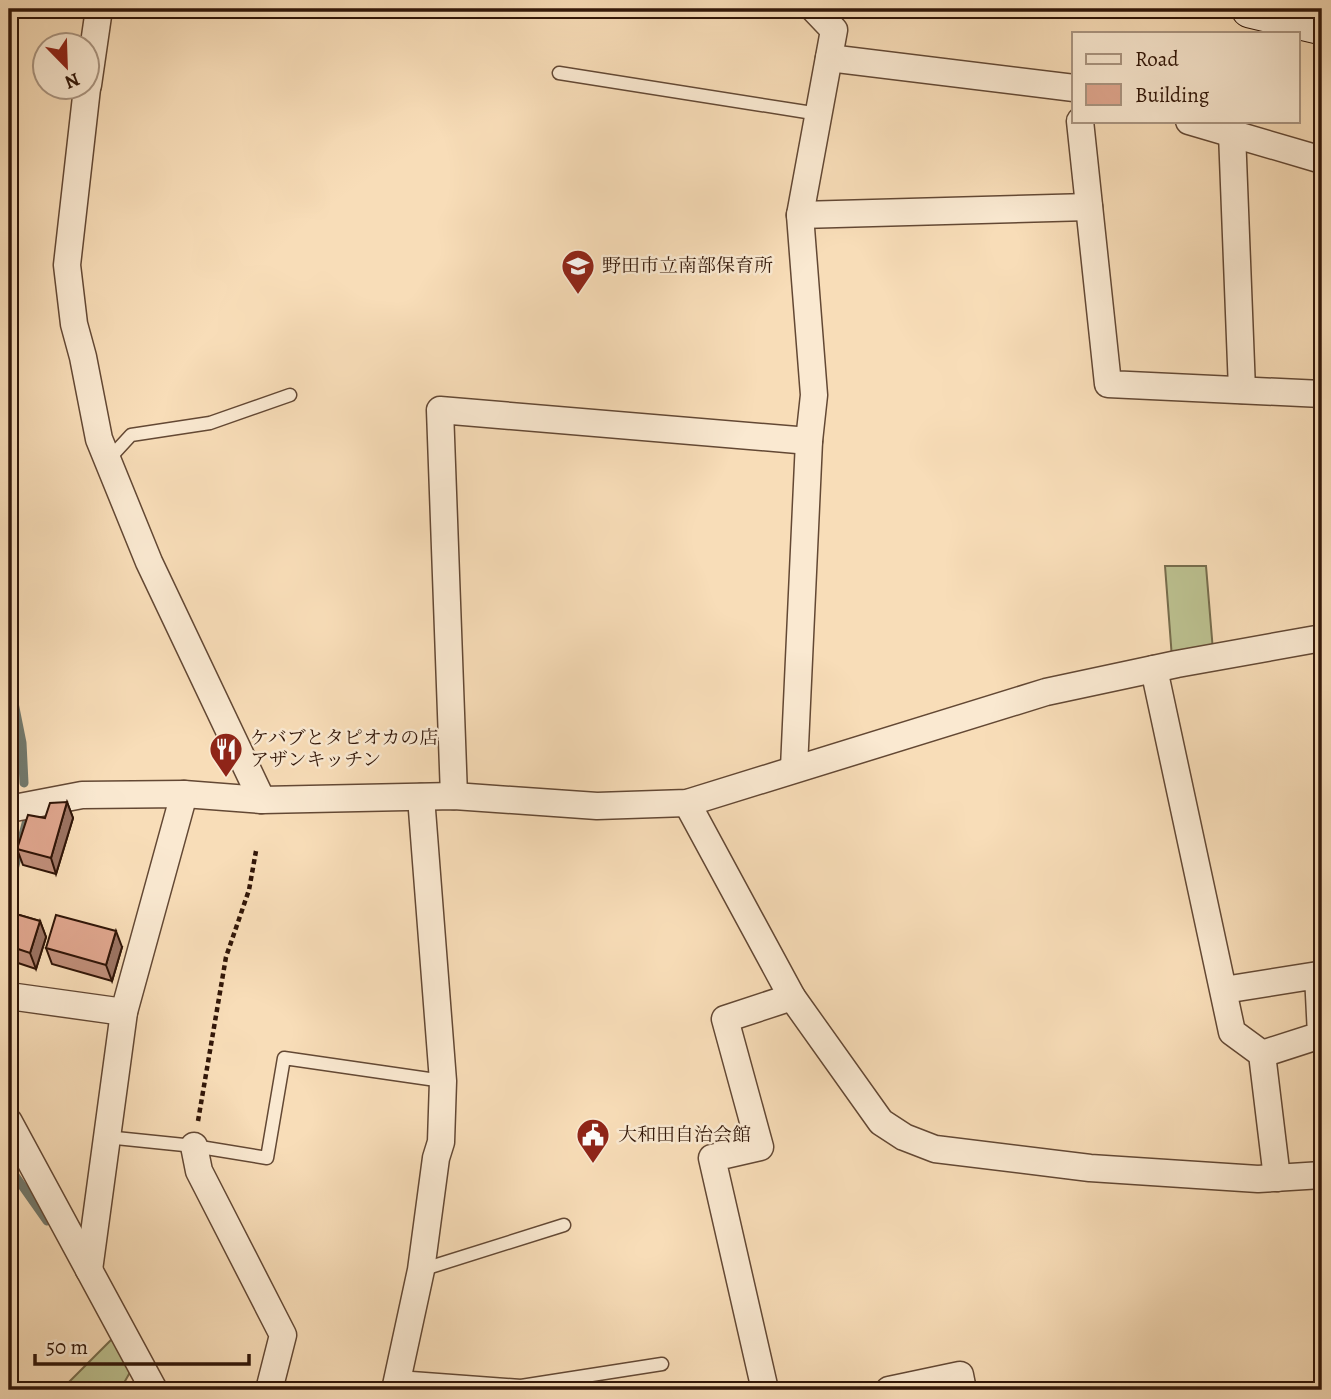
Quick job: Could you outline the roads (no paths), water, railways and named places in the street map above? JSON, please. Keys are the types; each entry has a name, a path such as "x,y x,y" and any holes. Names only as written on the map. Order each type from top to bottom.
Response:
{"street":[{"path":"95,32 99,9"},
{"path":"794,768 809,440 814,395 800,215 834,30 814,9"},
{"path":"1250,9 1322,26"},
{"path":"829,58 1072,88"},
{"path":"85,102 67,265 74,324 99,439 149,562 262,800"},
{"path":"1080,122 1108,384 1322,394"},
{"path":"1193,122 1322,160"},
{"path":"1232,133 1242,390"},
{"path":"800,215 1089,207"},
{"path":"454,796 440,410 809,440"},
{"path":"9,809 82,795 184,794 262,800 454,796 597,806 687,803 1046,692 1322,638"},
{"path":"1154,669 1232,1032 1262,1054 1277,1178"},
{"path":"89,1270 124,1012 184,794"},
{"path":"397,1384 421,1270 436,1158 441,1142 443,1081 421,797"},
{"path":"687,803 792,997 881,1122 904,1137 935,1149 1090,1168 1258,1179 1322,1175"},
{"path":"1224,990 1318,975 1321,1035 1262,1054"},
{"path":"9,996 124,1012"},
{"path":"765,1390 712,1158 760,1147 724,1019 792,997"},
{"path":"9,1122 154,1390"},
{"path":"194,1146 199,1171 283,1335 269,1390"},
{"path":"889,1390 960,1375 963,1390"}],"lane":[{"path":"559,73 819,114"},
{"path":"108,460 131,435 210,423 290,395"},
{"path":"106,1137 194,1146 267,1158 284,1058 443,1081"},
{"path":"421,1270 564,1224"},
{"path":"397,1384 521,1386 662,1364"}],"waterway":[{"path":"9,678 22,743 24,783"},
{"path":"9,888 27,820"},
{"path":"9,1167 47,1221"}],"place":[{"name":"野田市立南部保育所","path":"578,296"},
{"name":"ケバブとタピオカの店 アザンキッチン","path":"226,779"},
{"name":"大和田自治会館","path":"593,1165"}]}
